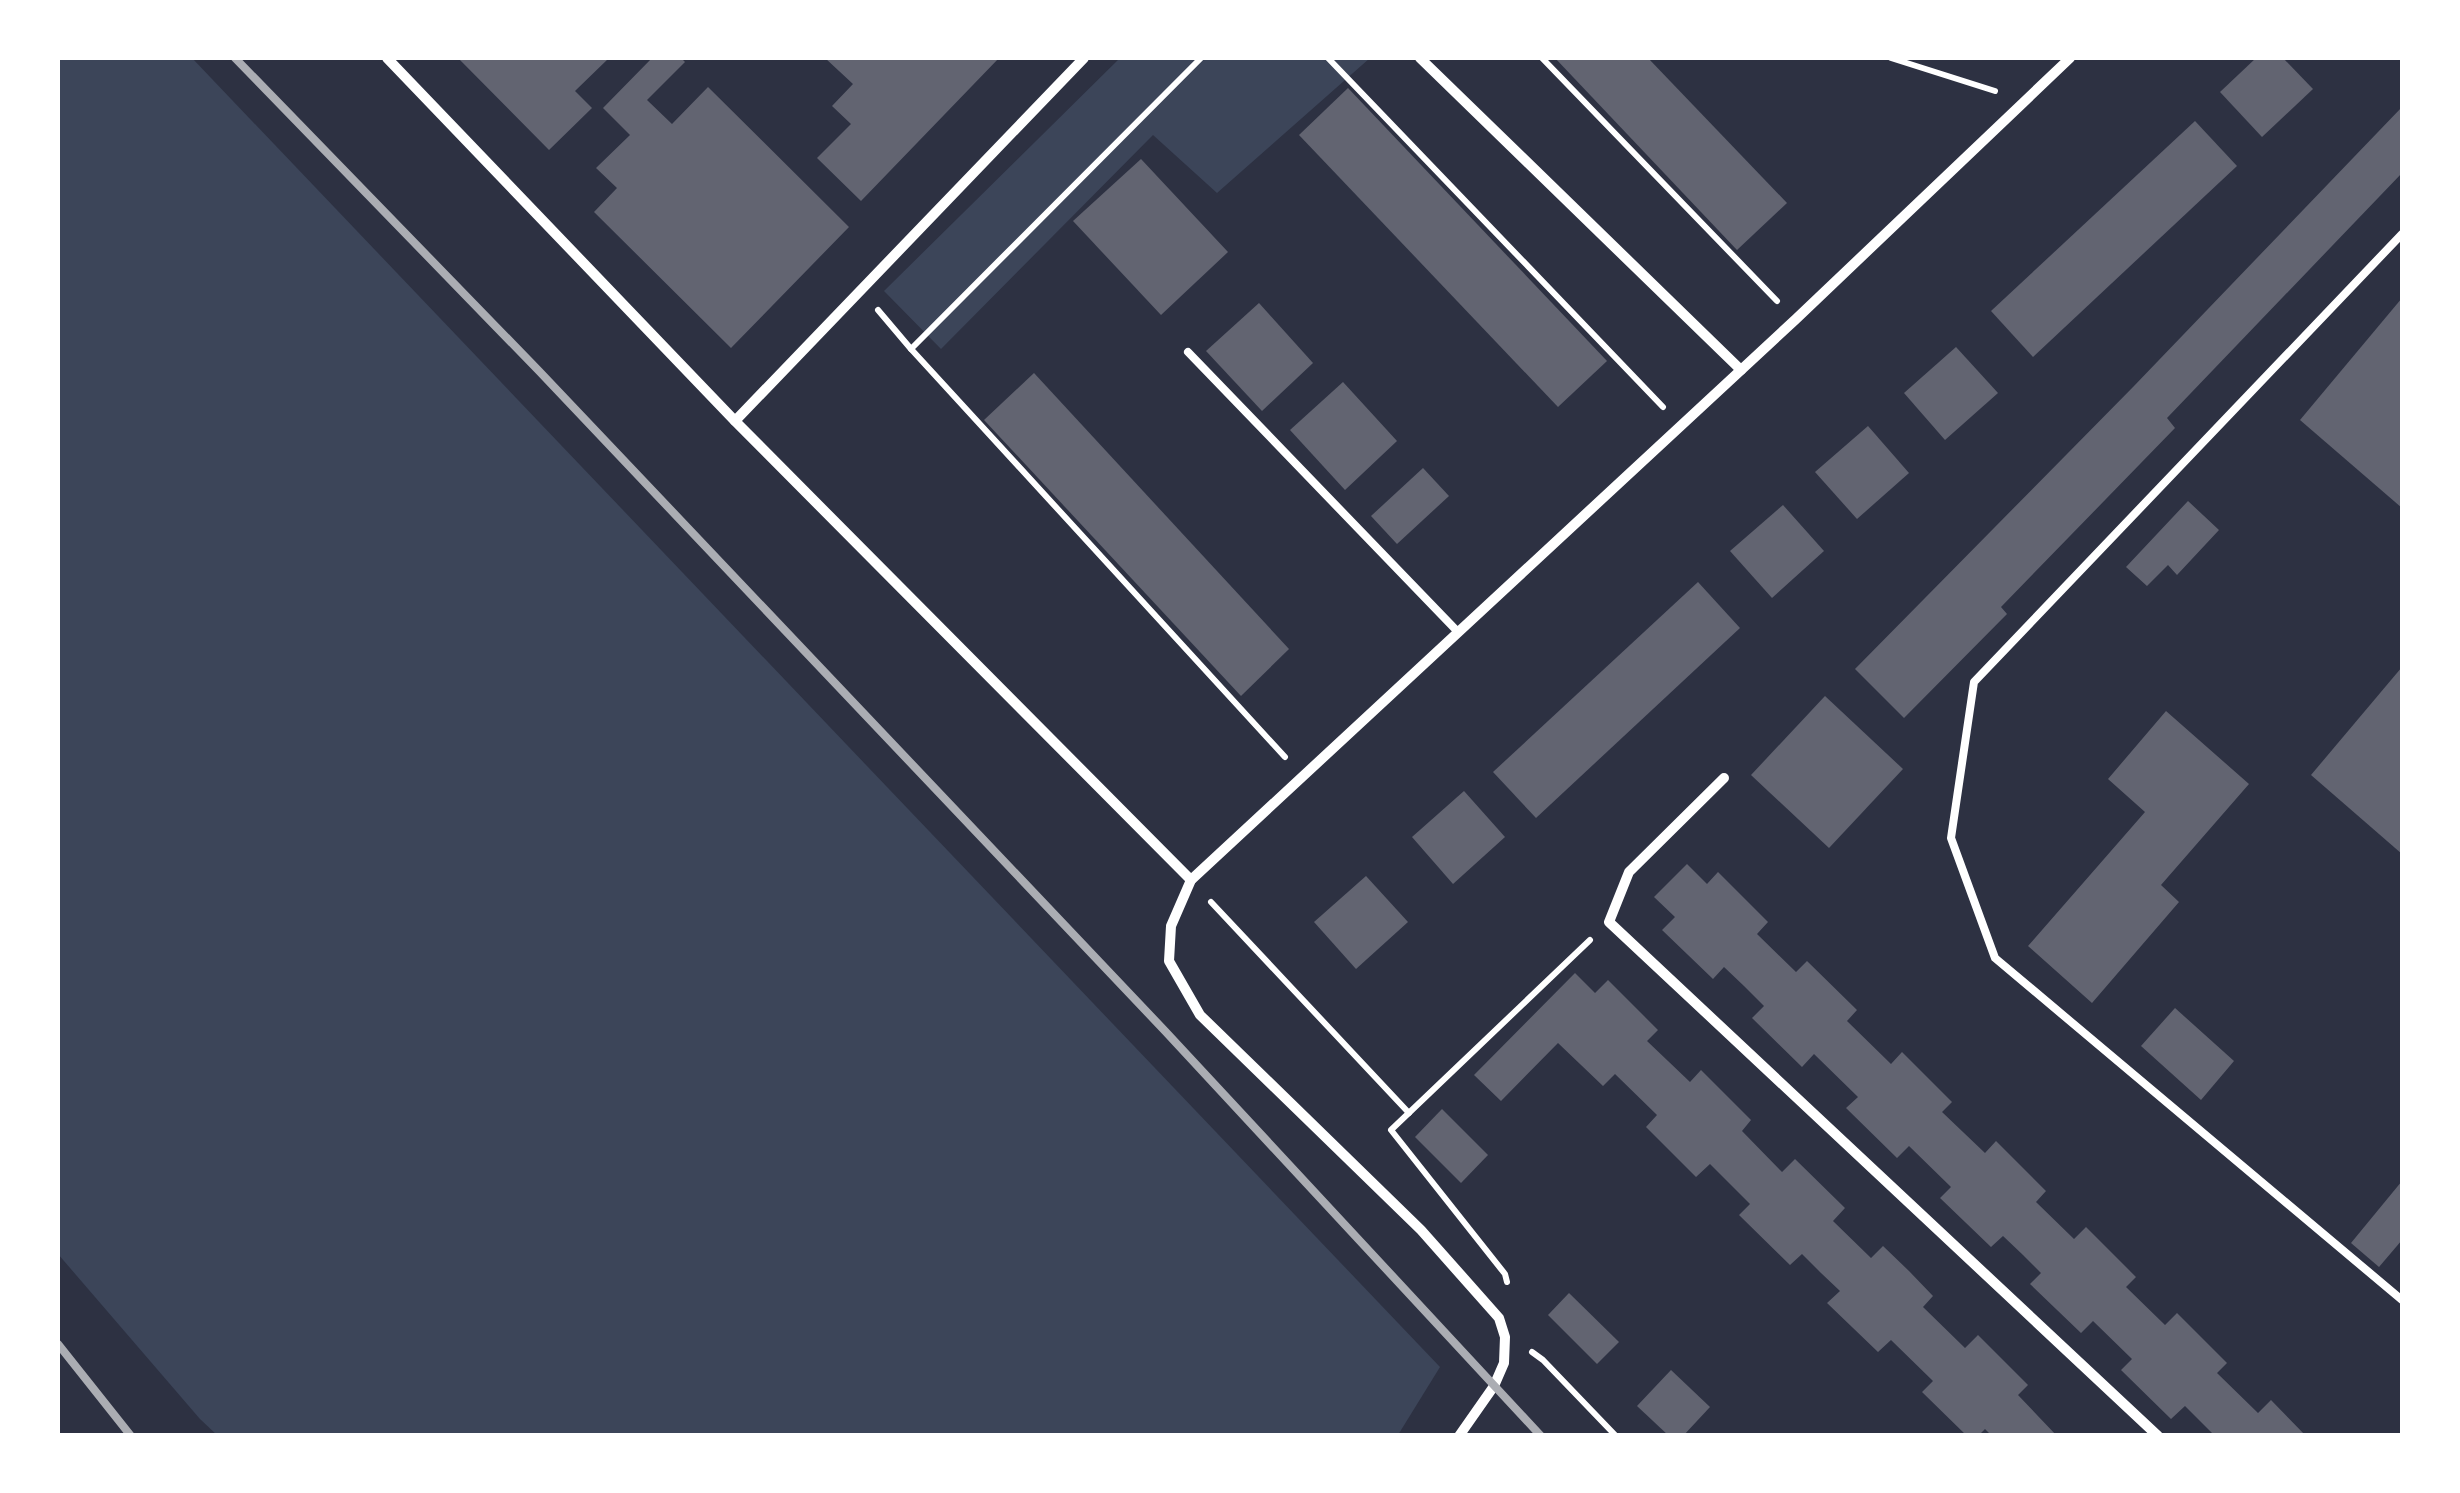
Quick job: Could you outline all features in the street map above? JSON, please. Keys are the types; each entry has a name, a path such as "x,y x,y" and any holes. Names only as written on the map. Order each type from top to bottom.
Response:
{"street":[{"path":"388,58 734,421 1191,880"},
{"path":"734,421 1084,58"},
{"path":"1420,58 1741,370"},
{"path":"1459,1436 1494,1386 1504,1363 1505,1337 1499,1318 1421,1230 1200,1015 1169,960 1171,926 1191,880 1796,319 2070,58"},
{"path":"1724,778 1628,872 1609,922 2158,1436"}],"lane":[{"path":"2402,234 1974,682 1951,838 1995,958 2402,1300"},
{"path":"1188,352 1458,632"}],"path":[{"path":"910,349 1201,58"},
{"path":"1328,58 1680,426"},
{"path":"1542,58 1796,319"},
{"path":"1890,58 2024,100"},
{"path":"861,288 910,349 1303,776"},
{"path":"1191,880 1409,1113"},
{"path":"1609,922 1391,1130 1505,1274 1513,1308 1505,1337 1543,1360 1616,1436"}],"shaded area":[{"path":"58,58 192,58 1440,1367 1398,1435 218,1436 200,1419 58,1254"},
{"path":"1120,58 1370,58 1217,193 1153,135 941,349 884,291"}],"building":[{"path":"458,58 609,58 575,91 592,108 549,150"},
{"path":"652,58 681,58 685,62 647,100 672,124 708,87 849,227 731,348 594,212 617,188 596,168 630,135 603,108"},
{"path":"825,58 999,58 861,201 817,158 851,124 832,106 853,84"},
{"path":"1555,58 1648,58 1787,203 1737,250"},
{"path":"2256,58 2283,58 2313,89 2262,137 2220,92"},
{"path":"1348,88 1607,361 1558,407 1299,135"},
{"path":"2402,107 2402,173 2167,418 2175,428 2001,607 2007,614 1904,718 1855,669"},
{"path":"2195,121 2237,166 2033,357 1991,311"},
{"path":"1141,159 1228,252 1161,315 1073,221"},
{"path":"2402,298 2402,508 2300,420"},
{"path":"1259,303 1313,363 1262,411 1206,351"},
{"path":"1956,347 1998,393 1945,440 1904,393"},
{"path":"1034,373 1289,649 1241,696 984,420"},
{"path":"1343,382 1397,441 1345,490 1290,430"},
{"path":"1868,426 1909,473 1857,519 1815,472"},
{"path":"1423,468 1449,496 1397,544 1371,516"},
{"path":"2188,501 2219,530 2177,575 2168,565 2147,586 2126,567"},
{"path":"1783,505 1824,551 1772,598 1730,551"},
{"path":"1698,582 1740,628 1536,818 1493,772"},
{"path":"2402,667 2402,854 2311,775"},
{"path":"1825,696 1903,769 1829,848 1751,775"},
{"path":"2166,711 2249,784 2161,885 2179,902 2092,1003 2028,946 2145,812 2108,779"},
{"path":"1464,791 1505,837 1453,884 1412,837"},
{"path":"1687,864 1707,884 1718,872 1768,922 1757,934 1796,972 1807,961 1857,1010 1847,1021 1891,1064 1902,1052 1952,1102 1942,1112 1985,1153 1996,1141 2046,1191 2036,1202 2074,1239 2086,1227 2136,1277 2126,1287 2165,1325 2177,1313 2227,1363 2217,1373 2258,1413 2271,1400 2306,1436 2215,1436 2185,1406 2171,1419 2121,1370 2132,1359 2093,1321 2081,1333 2030,1284 2041,1273 2023,1255 2003,1236 1991,1247 1940,1198 1951,1187 1909,1146 1897,1158 1846,1108 1858,1097 1814,1054 1802,1067 1752,1018 1764,1006 1744,986 1724,967 1713,979 1662,930 1675,917 1654,897"},
{"path":"1366,876 1408,922 1356,969 1314,922"},
{"path":"1575,973 1595,993 1608,980 1658,1030 1647,1041 1690,1082 1701,1070 1751,1120 1742,1131 1782,1172 1795,1159 1845,1208 1833,1221 1871,1258 1883,1246 1909,1271 1933,1296 1923,1307 1965,1348 1978,1335 2028,1385 2018,1395 2057,1436 1992,1436 1985,1429 1978,1436 1967,1436 1922,1392 1933,1381 1891,1340 1878,1352 1827,1303 1840,1291 1802,1254 1790,1265 1739,1215 1750,1204 1710,1164 1696,1177 1646,1127 1657,1115 1615,1074 1603,1086 1558,1043 1501,1101 1474,1075"},
{"path":"2175,1008 2234,1061 2201,1100 2141,1046"},
{"path":"1442,1109 1488,1155 1461,1183 1415,1137"},
{"path":"2402,1181 2402,1240 2379,1267 2351,1243"},
{"path":"1569,1293 1619,1342 1597,1364 1548,1315"},
{"path":"1671,1370 1710,1407 1683,1436 1669,1436 1637,1406"}],"railway":[{"path":"235,58 539,371 1165,1031 1541,1436"},
{"path":"58,1344 131,1436"}]}
